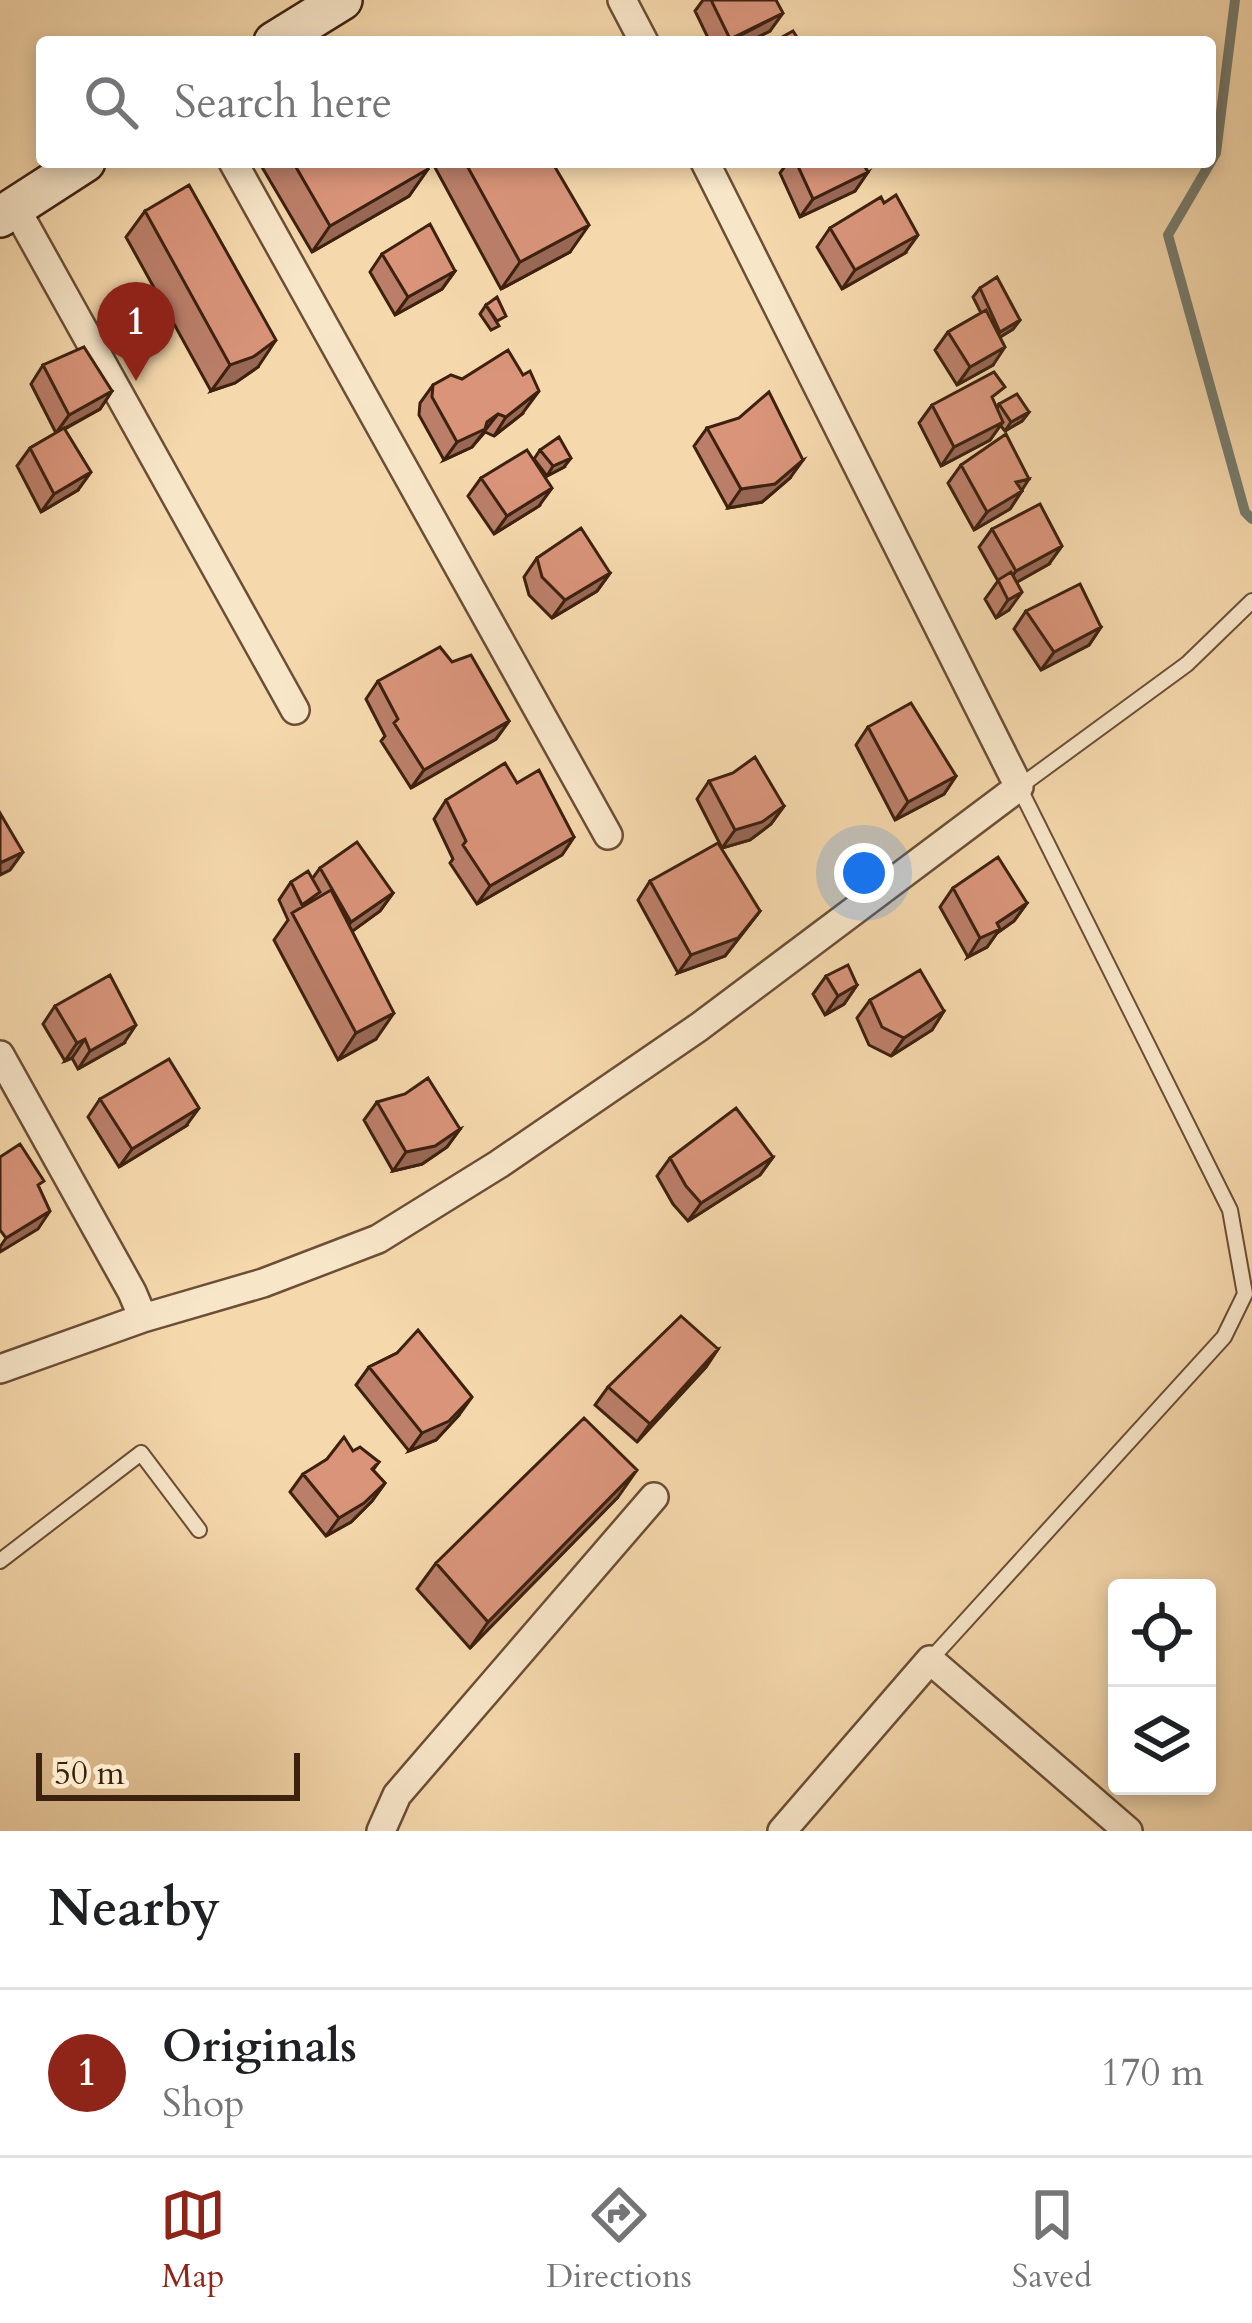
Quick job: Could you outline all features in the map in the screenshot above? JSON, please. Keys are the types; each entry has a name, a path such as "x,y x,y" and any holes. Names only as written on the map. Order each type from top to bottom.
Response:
{"main road":[{"path":"284,36 341,0"},
{"path":"8,212 76,168"}],"street":[{"path":"622,0 641,36"},
{"path":"236,168 608,835"},
{"path":"0,1369 378,1239 499,1164 699,1027 1019,787 707,168"},
{"path":"8,212 295,710"},
{"path":"0,1054 142,1318"},
{"path":"381,1831 397,1795 654,1498"},
{"path":"782,1831 930,1660 1128,1831"}],"lane":[{"path":"930,1660 1224,1337 1245,1294 1230,1210 1019,787 1187,664 1252,601"},
{"path":"0,1561 141,1454 200,1530"}],"building":[{"path":"711,0 776,0 783,13 729,36"},
{"path":"296,168 427,168 428,169 330,226"},
{"path":"468,168 556,168 589,225 520,262"},
{"path":"799,168 866,168 868,172 813,199"},
{"path":"189,185 276,340 253,357 230,365 145,211"},
{"path":"896,195 918,235 855,270 830,228 881,197 884,203"},
{"path":"430,224 455,271 408,297 382,254"},
{"path":"997,277 1020,320 1000,332 980,288"},
{"path":"497,297 506,316 497,321 486,305"},
{"path":"986,310 1005,347 970,367 948,332"},
{"path":"84,347 112,391 69,415 43,365"},
{"path":"508,350 523,375 530,371 539,391 506,417 498,414 485,429 457,442 432,397 433,385 451,375 462,379"},
{"path":"994,372 1005,387 992,397 1003,422 954,447 932,405"},
{"path":"769,392 803,460 775,484 741,489 707,428 739,418"},
{"path":"1017,394 1029,412 1011,422 999,404"},
{"path":"64,428 91,472 54,494 30,448"},
{"path":"1006,434 1029,479 1016,482 1022,491 987,512 961,465"},
{"path":"559,437 571,458 553,466 540,450"},
{"path":"527,450 552,488 507,516 481,478"},
{"path":"1040,504 1062,546 1016,571 992,529"},
{"path":"581,528 610,573 565,600 542,577 537,558"},
{"path":"1011,572 1022,592 1008,600 998,580"},
{"path":"1080,584 1101,627 1054,652 1026,611"},
{"path":"440,647 452,662 471,655 509,721 424,770 394,723 398,719 378,681"},
{"path":"911,703 956,776 908,802 868,727"},
{"path":"755,757 784,806 762,822 735,830 709,781 733,773"},
{"path":"505,763 517,783 539,770 574,837 490,886 463,845 466,841 446,800"},
{"path":"0,813 23,852 0,863"},
{"path":"357,842 393,893 351,922 320,868"},
{"path":"718,843 760,911 738,938 691,955 650,881"},
{"path":"998,857 1027,903 997,923 1000,929 980,938 953,888"},
{"path":"308,871 320,892 302,905 291,882"},
{"path":"331,890 394,1013 356,1033 292,913"},
{"path":"848,965 857,985 838,996 826,976"},
{"path":"920,970 944,1011 904,1038 882,1027 870,1000"},
{"path":"110,975 136,1025 90,1051 85,1039 77,1043 55,1006"},
{"path":"169,1059 199,1108 132,1149 100,1099"},
{"path":"428,1078 460,1129 435,1146 406,1152 377,1102 405,1094"},
{"path":"736,1108 773,1157 701,1203 670,1158"},
{"path":"20,1144 44,1181 38,1185 50,1211 6,1238 0,1230 0,1157"},
{"path":"681,1316 718,1349 650,1424 608,1387"},
{"path":"418,1330 472,1397 449,1421 422,1433 369,1367 397,1353"},
{"path":"584,1418 637,1470 488,1622 436,1563"},
{"path":"344,1437 353,1451 360,1447 379,1462 372,1469 385,1483 339,1518 303,1474 327,1459"}],"waterway":[{"path":"1216,153 1235,0"},
{"path":"1207,168 1168,235 1245,512 1252,519"}],"place":[{"name":"Originals","path":"136,381"}]}
